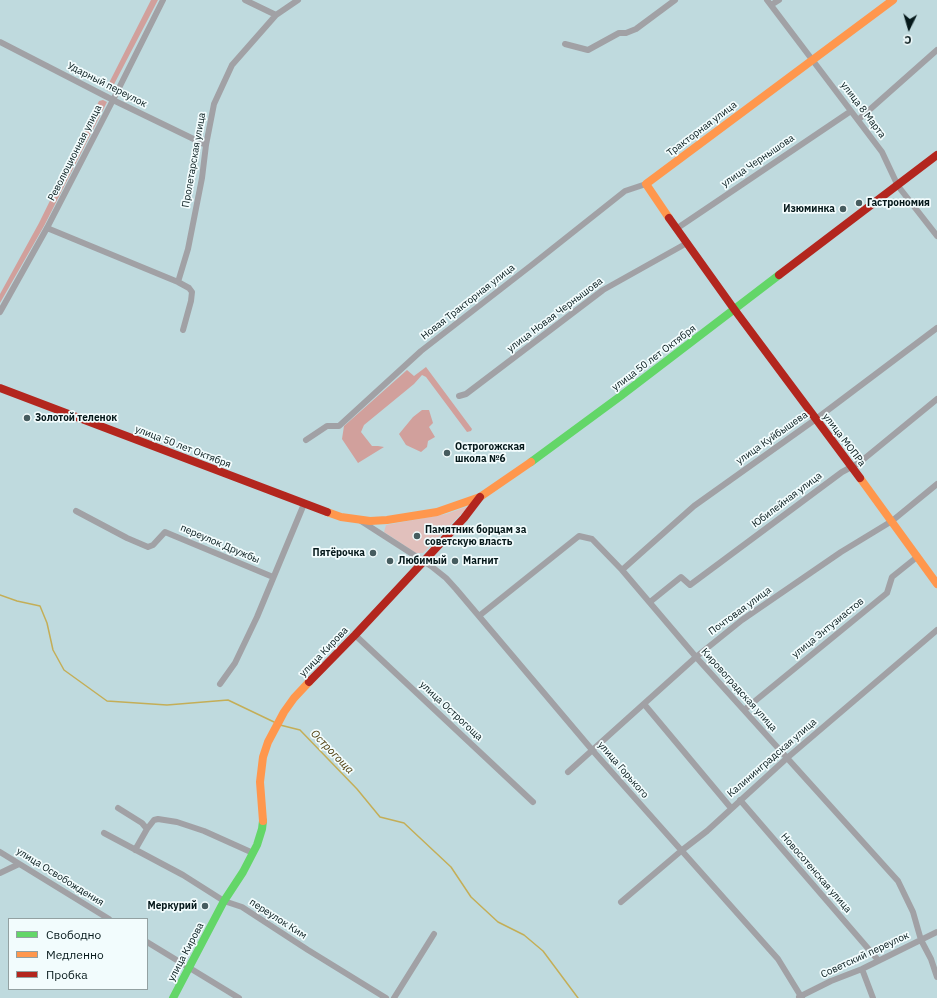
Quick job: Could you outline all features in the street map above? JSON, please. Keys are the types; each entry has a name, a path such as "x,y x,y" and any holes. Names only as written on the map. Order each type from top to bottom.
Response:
{"main road":[{"name":"Тракторная улица","path":"646,184 894,0"},
{"name":"улица 50 лет Октября","path":"0,388 304,504 342,517 360,520 387,520 437,512 480,497 622,395 937,155"},
{"path":"646,184 676,229 734,309"},
{"name":"улица МОПРа","path":"734,309 892,521 937,584"},
{"name":"улица Кирова","path":"173,998 224,901 253,853 260,837 262,825 260,782 261,766 265,750 284,712 306,685 355,635 464,518 480,497"}],"street":[{"name":"Революционная улица","path":"0,312 47,228 163,0"},
{"path":"245,0 276,15"},
{"name":"Пролетарская улица","path":"178,282 188,249 202,178 206,145 214,104 232,65 276,15 298,0"},
{"path":"565,44 588,50 619,33 626,33 636,29 675,0"},
{"path":"769,3 779,0"},
{"name":"улица 8 Марта","path":"769,3 882,152 898,186 937,236"},
{"name":"Ударный переулок","path":"0,42 113,100 206,145"},
{"path":"858,120 937,50"},
{"name":"улица Чернышова","path":"676,229 851,111"},
{"name":"Новая Тракторная улица","path":"306,440 327,426 339,426 421,351 625,191 646,184"},
{"path":"47,228 178,282 189,288 192,292 191,301 183,330"},
{"name":"улица Новая Чернышова","path":"458,396 466,394 603,290 687,243"},
{"name":"улица Куйбышева","path":"622,570 694,506 816,420 937,328"},
{"name":"Юбилейная улица","path":"650,602 681,577 690,585 842,472 859,463 937,399"},
{"name":"Почтовая улица","path":"568,772 696,657 748,616 841,552 892,521 937,484"},
{"path":"220,684 235,663 257,617 304,504"},
{"name":"переулок Дружбы","path":"76,511 126,538 148,547 153,545 165,532 273,577"},
{"name":"улица 50 лет Октября","path":"360,520 423,562"},
{"name":"Кировоградская улица","path":"479,616 579,536 592,539 622,570 696,657 898,881 913,912 922,940 931,959 937,977"},
{"name":"улица Энтузиастов","path":"744,710 887,592 892,578 917,557"},
{"name":"улица Горького","path":"423,562 432,566 446,578 593,751 778,959 800,997"},
{"name":"Калининградская улица","path":"621,902 707,831 787,758 937,630"},
{"name":"улица Острогоща","path":"355,635 533,802"},
{"path":"644,704 731,808"},
{"name":"Новосотенская улица","path":"740,800 878,960"},
{"path":"118,808 142,823 147,829"},
{"path":"135,850 147,829 154,820 158,819 177,822 204,831 253,853"},
{"name":"переулок Ким","path":"104,833 183,875 224,901 242,907 386,998"},
{"name":"улица Освобождения","path":"0,852 107,918"},
{"path":"0,873 20,864"},
{"name":"Советский переулок","path":"800,997 831,981 862,969 937,932"},
{"path":"394,998 434,934"},
{"path":"148,943 239,998"},
{"path":"862,969 873,998"}],"shaded area":[{"path":"151,0 158,0 110,92 107,90 109,83"},
{"path":"103,100 107,102 44,226 0,303 0,294 39,223 99,101"},
{"path":"426,367 472,429 471,431 467,432 426,377 422,375 414,384 364,425 361,432 372,446 384,447 358,463 342,439 344,426 407,370 414,376"},
{"path":"422,410 429,410 433,423 429,427 435,437 428,441 427,447 421,452 406,445 399,434 413,417"},
{"path":"469,506 423,553 416,553 384,532 386,525 446,514"}],"waterway":[{"name":"Острогоща","path":"0,595 17,601 40,606 47,623 53,650 64,670 107,701 167,705 228,700 274,722"},
{"name":"Острогоща","path":"280,725 300,730 357,789 380,817 404,823 451,867 471,897 498,922 524,935 543,951 578,998"}],"traffic: fast":[{"path":"531,462 622,395 779,275"},
{"path":"173,998 224,901 243,872 257,845 263,821"}],"traffic: slow":[{"path":"669,218 646,184 893,0"},
{"path":"327,512 341,517 370,521 387,520 437,512 480,497 531,462"},
{"path":"860,478 937,584"},
{"path":"263,821 260,782 263,757 268,742 284,712 294,698 309,682"}],"traffic: jam":[{"path":"779,275 937,155"},
{"path":"669,218 734,309 860,478"},
{"path":"0,388 327,512"},
{"path":"309,682 464,518 480,497"}],"place":[{"name":"Гастрономия","path":"859,203"},
{"name":"Изюминка","path":"843,209"},
{"name":"Золотой теленок","path":"27,418"},
{"name":"Острогожская школа №6","path":"447,453"},
{"name":"Памятник борцам за советскую власть","path":"417,536"},
{"name":"Пятёрочка","path":"373,553"},
{"name":"Любимый","path":"390,561"},
{"name":"Магнит","path":"455,561"},
{"name":"Меркурий","path":"205,906"}]}
